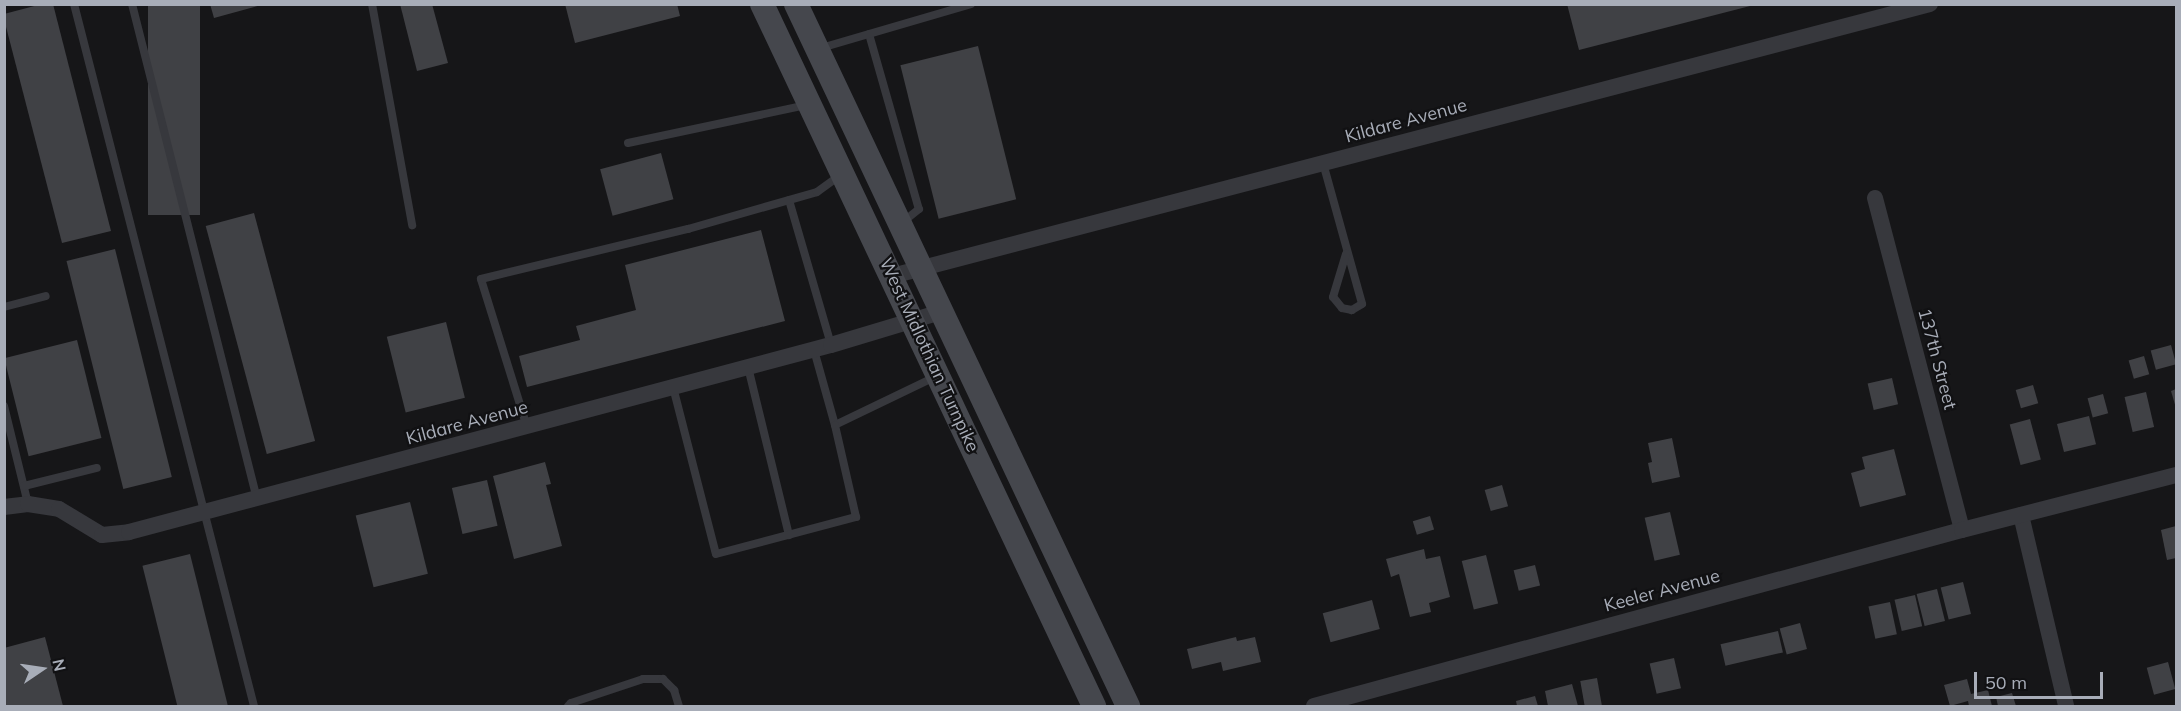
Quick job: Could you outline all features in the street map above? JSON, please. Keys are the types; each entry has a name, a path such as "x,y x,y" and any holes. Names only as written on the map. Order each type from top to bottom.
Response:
{"main road":[{"name":"West Midlothian Turnpike","path":"762,4 1094,706"},
{"name":"West Midlothian Turnpike","path":"796,4 1128,706"}],"street":[{"name":"Kildare Avenue","path":"892,276 1930,4"},
{"name":"137th Street","path":"1875,198 1962,530"},
{"name":"Kildare Avenue","path":"4,507 28,504 59,509 102,535 129,532 814,350 941,312"},
{"name":"Keeler Avenue","path":"1314,706 1962,530 2176,475"},
{"path":"2021,515 2066,706"}],"lane":[{"path":"74,4 254,706"},
{"path":"132,4 257,499"},
{"path":"372,4 412,225"},
{"path":"818,49 971,4"},
{"path":"869,34 919,209 901,225"},
{"path":"627,143 810,104"},
{"path":"1323,163 1346,254 1362,304 1352,310 1342,308 1333,297 1346,254"},
{"path":"526,427 481,279 688,229 817,192 842,172"},
{"path":"789,200 831,345"},
{"path":"4,307 46,296"},
{"path":"673,387 716,554 789,535 856,517 835,425 814,350"},
{"path":"748,367 789,535"},
{"path":"835,425 938,376"},
{"path":"4,406 28,504"},
{"path":"24,486 97,468"},
{"path":"568,706 643,678 663,679 674,690 679,706"}],"building":[{"path":"42,4 53,4 111,231 62,243 4,19 4,14"},
{"path":"148,4 200,4 200,215 148,215"},
{"path":"210,4 260,4 261,5 214,18"},
{"path":"400,4 432,4 448,63 417,71"},
{"path":"565,4 677,4 680,16 575,43"},
{"path":"1567,4 1754,4 1754,5 1579,50"},
{"path":"978,46 1016,199 939,219 900,65"},
{"path":"661,153 673,199 613,216 600,169"},
{"path":"254,213 315,441 267,454 206,226"},
{"path":"761,230 785,321 527,387 519,356 580,340 576,326 636,310 625,265"},
{"path":"115,249 172,477 123,489 66,261"},
{"path":"446,322 465,398 406,412 387,337"},
{"path":"77,340 101,438 29,456 4,358"},
{"path":"2171,345 2176,364 2156,370 2151,350"},
{"path":"2144,356 2149,374 2134,379 2129,360"},
{"path":"1892,378 1898,404 1874,410 1868,384"},
{"path":"2033,385 2038,403 2021,408 2016,390"},
{"path":"2176,389 2176,408 2171,391"},
{"path":"2146,392 2154,427 2133,432 2125,397"},
{"path":"2103,394 2108,413 2093,417 2088,398"},
{"path":"2089,416 2096,444 2064,452 2057,424"},
{"path":"2030,419 2041,460 2021,465 2010,424"},
{"path":"1672,438 1680,477 1652,483 1648,463 1652,462 1648,443"},
{"path":"1894,449 1906,495 1860,507 1851,473 1865,469 1862,457"},
{"path":"545,462 551,484 546,485 562,546 514,559 493,476"},
{"path":"487,480 498,526 462,534 452,488"},
{"path":"1502,485 1508,506 1491,511 1485,490"},
{"path":"410,502 428,574 374,587 356,516"},
{"path":"1670,512 1680,555 1655,561 1645,518"},
{"path":"1430,516 1434,529 1417,535 1413,521"},
{"path":"2176,526 2176,558 2167,560 2161,530"},
{"path":"1424,549 1426,559 1440,556 1450,597 1429,603 1431,612 1410,617 1399,574 1391,577 1386,559"},
{"path":"190,554 228,706 177,706 142,566"},
{"path":"1486,555 1498,604 1474,610 1462,561"},
{"path":"1535,565 1540,585 1519,591 1514,570"},
{"path":"1963,582 1971,614 1949,620 1941,588"},
{"path":"1937,589 1945,621 1925,626 1917,594"},
{"path":"1915,595 1922,626 1902,631 1895,600"},
{"path":"1372,600 1380,629 1331,642 1323,613"},
{"path":"1890,602 1897,634 1875,639 1868,607"},
{"path":"1800,623 1807,649 1787,655 1780,628"},
{"path":"1778,631 1783,652 1725,666 1721,644"},
{"path":"45,637 63,706 4,706 4,648"},
{"path":"1236,637 1237,641 1255,637 1261,662 1223,671 1221,662 1192,669 1187,649"},
{"path":"1674,658 1681,688 1657,694 1650,664"},
{"path":"2168,662 2175,689 2154,695 2147,668"},
{"path":"1597,678 1602,706 1585,706 1580,681"},
{"path":"1967,679 1971,694 1988,690 1992,706 1969,706 1968,701 1950,706 1944,685"},
{"path":"1572,684 1578,706 1548,706 1545,691"},
{"path":"2012,693 2016,706 1998,706 1996,697"},
{"path":"1535,696 1538,706 1517,706 1516,701"}]}
